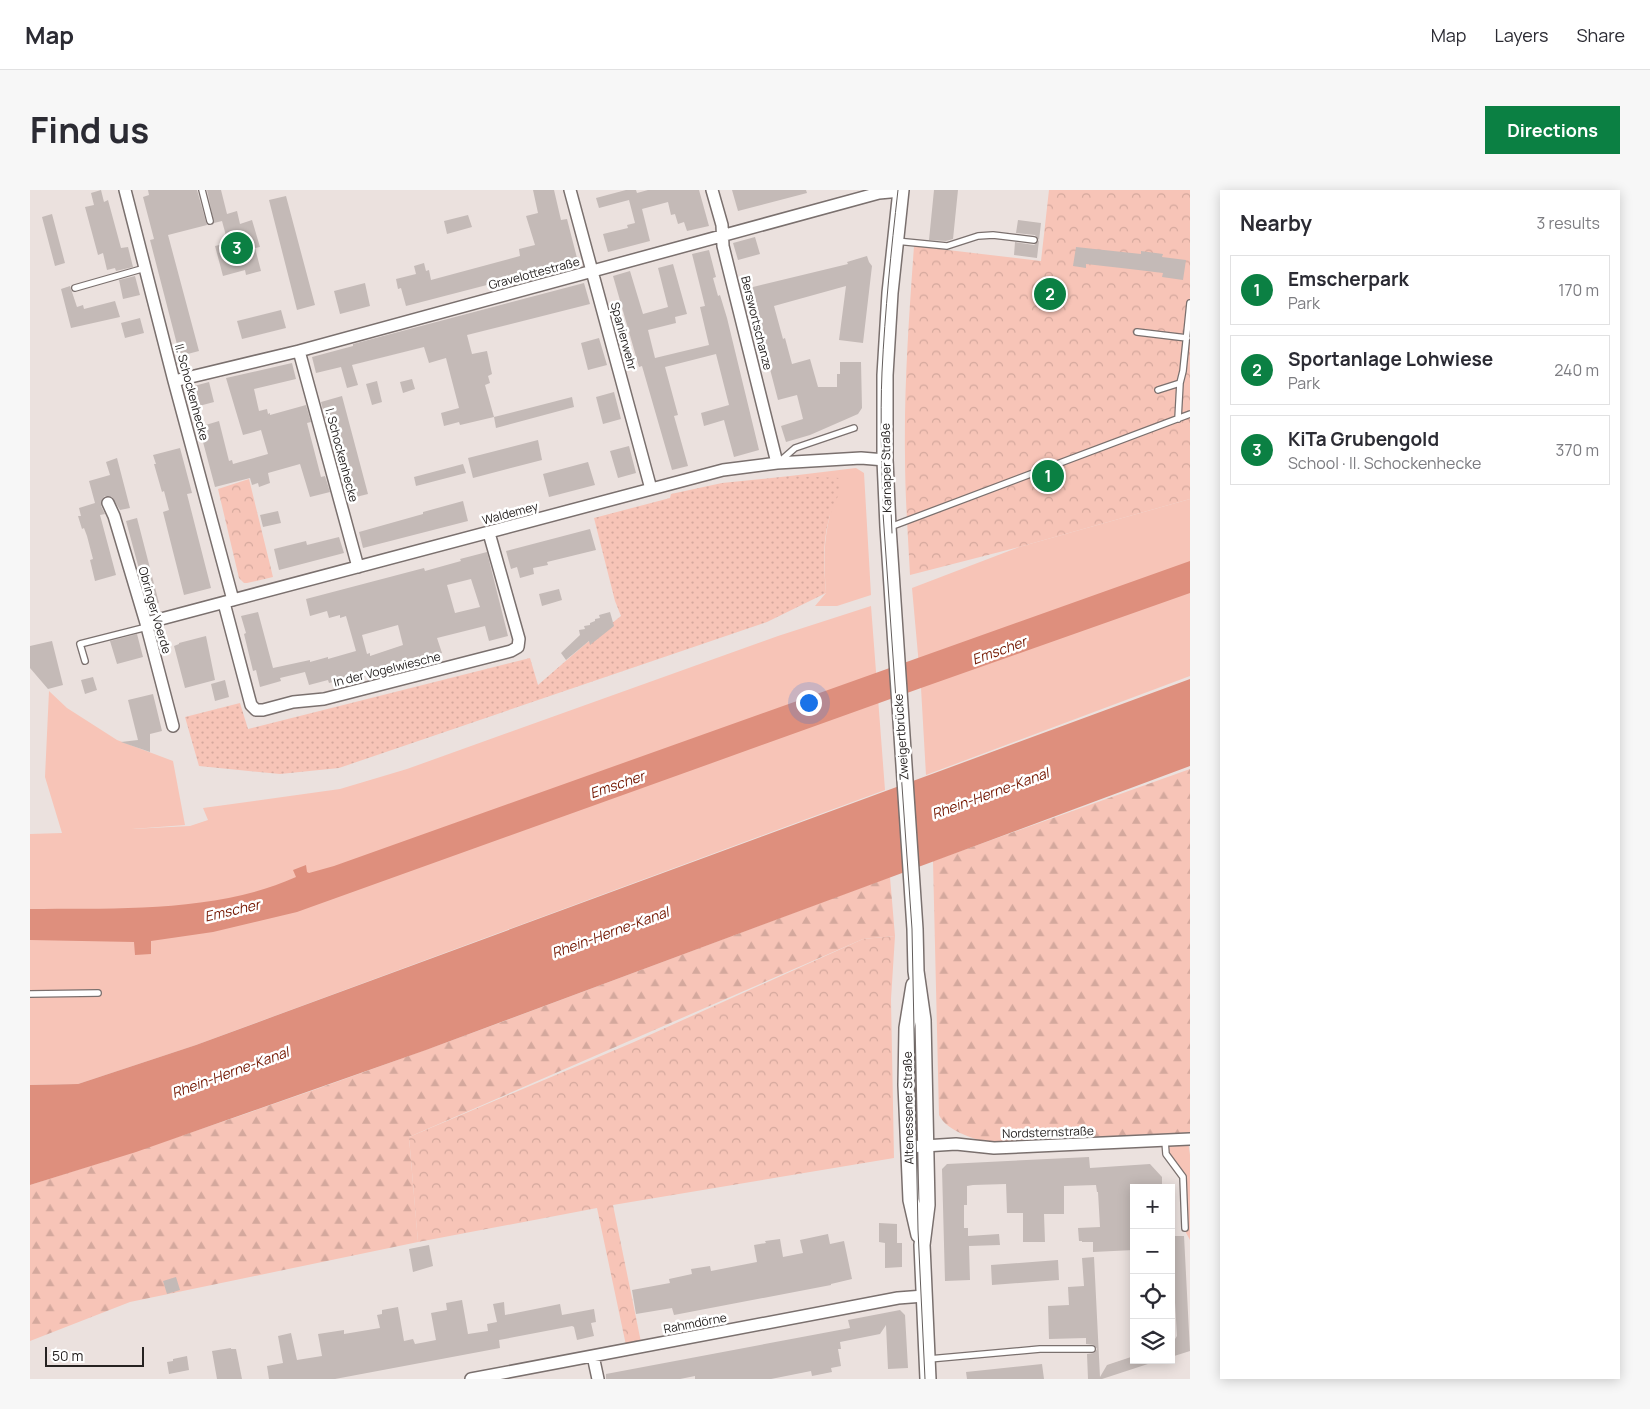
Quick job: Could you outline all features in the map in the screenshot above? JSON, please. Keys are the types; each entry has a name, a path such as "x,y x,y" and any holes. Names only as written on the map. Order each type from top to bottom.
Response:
{"main road":[{"name":"Karnaper Straße","path":"888,527 885,460 885,375 890,294 901,191"},
{"name":"Zweigertbrücke","path":"888,527 913,905"},
{"name":"Altenessener Straße","path":"913,905 916,971 924,1020 927,1205 922,1245 928,1379"},
{"name":"Altenessener Straße","path":"916,971 907,1028 908,1147 911,1200 922,1245"}],"street":[{"name":"II. Schockenhecke","path":"125,190 229,601"},
{"name":"Spanierwehr","path":"570,190 651,489"},
{"name":"Berswortschanze","path":"712,190 722,225 723,246 777,463"},
{"name":"Gravelottestraße","path":"174,381 299,351 879,193 901,191"},
{"name":"I. Schockenhecke","path":"299,351 358,567"},
{"name":"Waldemey","path":"146,625 229,601 722,470 777,463 861,458 885,460"},
{"name":"Obringer Voerde","path":"108,503 114,516 146,625 173,726"},
{"name":"In der Vogelwiesche","path":"229,601 251,704 256,710 293,702 324,699 511,651 518,647 519,639 489,533"},
{"name":"Nordsternstraße","path":"908,1147 956,1144 994,1148 1190,1139"},
{"name":"Rahmdörne","path":"471,1379 898,1298 924,1296"},
{"path":"593,1356 598,1379"}],"lane":[{"path":"202,190 210,221"},
{"path":"896,241 947,246 978,236 993,235 1034,240"},
{"path":"75,288 145,268"},
{"path":"1178,419 1180,383 1190,303"},
{"path":"1137,332 1187,338"},
{"path":"1158,390 1180,383"},
{"name":"Karnaper Straße","path":"888,527 1190,414"},
{"path":"777,463 795,448 854,428"},
{"path":"85,661 80,644 146,625"},
{"path":"30,994 98,992"},
{"path":"1165,1141 1166,1154 1183,1177 1185,1228"},
{"path":"927,1359 1040,1349 1092,1349"}],"green space":[{"path":"1049,190 1190,190 1190,499 1019,547 910,575 905,404 914,246 1041,261"},
{"path":"856,468 864,473 871,595 837,606 815,606 826,593 825,554 830,515 790,476"},
{"path":"790,476 840,478 840,488 830,514 825,538 826,593 767,622 339,768 280,774 199,766 185,717 240,703 248,729 530,658 538,685 621,616 615,601 594,518 670,498 671,494 722,483"},
{"path":"249,479 273,577 244,583 239,578 218,489"},
{"path":"1190,499 1190,676 926,775 921,688 912,588 1019,547"},
{"path":"871,606 885,790 196,1045 78,1084 30,1085 30,834 62,833 45,777 49,691 67,708 117,740 173,761 185,825 132,829 190,826 208,820 203,808 340,789 407,769 778,636"},
{"path":"1190,769 1190,1137 996,1145 956,1131 943,1121 939,1115 933,861"},
{"path":"890,877 895,936 863,939 409,1137 418,1242 130,1302 30,1341 30,1185 139,1150 354,1076"},
{"path":"895,936 891,999 894,1158 613,1205 642,1347 627,1350 597,1208 418,1242 409,1137 634,1042 863,939"},
{"path":"1188,1141 1190,1155 1190,1240 1184,1229 1185,1177 1167,1153 1167,1142"}],"water":[{"name":"Emscher","path":"1190,561 1190,593 297,912 213,932 151,941 151,954 135,955 134,942 30,940 30,909 165,906 200,903 265,889 296,877 293,870 306,865 307,872 309,873 334,866"},
{"name":"Rhein-Herne-Kanal","path":"1190,679 1190,766 426,1050 136,1152 30,1185 30,1085 78,1084 196,1045"}],"building":[{"path":"101,190 104,202 108,200 121,248 128,247 133,267 116,271 115,268 107,270 103,253 98,255 85,207 94,205 91,193"},
{"path":"148,190 197,190 207,225 168,235 199,351 180,356 150,240 154,239 143,197 149,195"},
{"path":"207,190 221,190 227,214 237,211 240,224 252,220 260,247 255,248 261,271 246,275 245,270 223,276 215,246 228,243 222,221 214,223"},
{"path":"533,190 554,190 561,220 567,219 577,258 575,262 406,306 401,288 398,289 396,279 416,274 414,266 424,263 426,271 429,270 431,280 520,256 519,249 535,245 526,216 538,213"},
{"path":"626,190 636,190 637,193 648,190 699,190 709,226 687,231 684,222 678,224 675,214 671,215 668,202 642,209 650,241 608,252 603,234 628,228 627,225 635,223 629,200 599,208 596,198"},
{"path":"732,190 806,190 807,193 738,211"},
{"path":"934,190 958,190 953,239 946,241 929,240"},
{"path":"286,196 315,305 297,310 269,200"},
{"path":"52,214 65,263 55,266 42,217"},
{"path":"468,215 472,227 447,234 444,221"},
{"path":"1018,220 1041,223 1037,258 1014,255 1015,242 1034,245 1039,240 1035,235 1016,233"},
{"path":"755,237 760,254 738,260 733,243"},
{"path":"1076,247 1141,254 1141,251 1163,254 1162,257 1186,260 1183,280 1162,277 1163,273 1086,264 1086,268 1073,266"},
{"path":"709,250 716,277 713,278 727,318 759,450 734,457 724,420 704,426 701,413 729,405 716,354 665,367 678,415 674,416 688,466 672,470 642,366 639,367 613,276 630,271 643,314 668,307 658,268 673,264 687,314 675,317 676,323 648,330 655,358 709,345 700,307 705,306 692,254"},
{"path":"867,256 872,266 863,343 839,340 846,286 774,306 792,364 810,359 818,387 837,387 837,374 840,374 840,362 861,362 862,408 858,414 810,435 786,442 781,426 803,419 797,395 778,400 749,288 848,264 847,262"},
{"path":"135,276 140,295 123,299 119,280"},
{"path":"365,283 370,306 340,314 334,291"},
{"path":"584,283 590,304 467,335 472,354 487,351 492,374 488,376 490,383 485,385 494,417 460,425 459,422 444,426 441,413 459,408 446,358 429,363 424,347 352,365 358,385 347,388 341,367 316,373 312,357 353,346 353,344"},
{"path":"70,286 77,307 83,305 84,309 115,301 120,317 71,328 61,289"},
{"path":"281,310 286,328 242,339 237,321"},
{"path":"140,318 144,333 125,338 121,323"},
{"path":"599,338 607,365 588,370 581,343"},
{"path":"292,363 296,379 254,389 259,411 267,409 270,415 306,405 311,422 307,423 321,477 325,476 330,492 310,497 300,464 268,473 270,483 259,487 258,483 252,485 250,478 215,487 199,427 219,421 229,461 232,460 233,464 268,454 261,430 243,435 226,378"},
{"path":"412,379 415,389 403,393 400,382"},
{"path":"377,381 382,402 372,405 366,384"},
{"path":"209,382 214,402 199,406 194,386"},
{"path":"614,392 621,419 603,424 596,397"},
{"path":"342,396 368,494 352,498 349,487 344,488 340,472 345,471 331,417 325,418 321,402"},
{"path":"572,397 574,407 496,428 494,417"},
{"path":"538,440 542,460 473,478 468,458"},
{"path":"629,446 636,473 618,478 610,451"},
{"path":"180,448 192,493 187,494 211,588 184,595 163,512 169,510 164,491 162,492 153,455"},
{"path":"117,458 130,508 120,510 112,497 105,496 102,499 101,506 105,514 100,515 116,575 95,581 90,560 93,559 87,536 84,528 82,529 78,516 81,516 79,508 95,503 89,481 110,475 106,462"},
{"path":"588,462 595,485 549,497 543,474"},
{"path":"463,464 466,473 416,486 414,477"},
{"path":"463,501 468,521 363,548 359,532"},
{"path":"278,511 281,523 263,527 260,515"},
{"path":"137,518 159,603 149,606 126,521"},
{"path":"590,529 596,550 547,562 548,565 533,568 534,574 520,578 517,567 511,569 506,551"},
{"path":"339,537 344,553 279,570 274,549 306,541 307,545"},
{"path":"487,552 508,636 489,641 485,626 437,638 442,653 420,659 419,656 396,663 396,665 329,683 328,680 309,685 305,672 280,678 281,681 260,687 256,670 253,671 241,616 258,612 273,668 328,657 328,659 356,651 346,616 340,618 340,615 329,618 327,611 310,616 306,599 424,568 425,571 461,561 460,559","holes":["471,579 480,607 455,613 447,585","398,625 403,645 370,656 370,653 367,654 362,635"]},
{"path":"559,589 562,600 542,606 539,594"},
{"path":"610,612 614,626 590,645 589,641 566,660 561,653 580,635 579,630 585,629 584,626 590,625 595,619 600,618 599,615"},
{"path":"137,634 143,657 117,664 110,641"},
{"path":"206,636 215,680 185,688 174,646"},
{"path":"52,641 63,685 48,689 30,668 30,646"},
{"path":"93,677 97,690 85,694 81,680"},
{"path":"225,680 229,697 215,701 211,684"},
{"path":"153,694 162,731 150,734 150,752 121,742 138,740 128,700"},
{"path":"1089,1157 1090,1168 1150,1164 1162,1177 1162,1184 1130,1184 1130,1250 1093,1252 1093,1242 1079,1241 1078,1228 1100,1227 1096,1185 1064,1186 1064,1214 1044,1214 1045,1242 1023,1242 1023,1213 1007,1213 1006,1184 967,1186 967,1205 964,1205 964,1228 968,1228 968,1236 999,1234 1000,1245 969,1246 970,1280 945,1281 942,1169 947,1164"},
{"path":"879,1223 897,1224 897,1243 902,1243 902,1267 885,1268 885,1243 879,1242"},
{"path":"828,1234 830,1244 844,1241 852,1279 831,1285 674,1315 672,1308 636,1314 632,1290 670,1283 669,1279 692,1274 691,1269 710,1266 711,1271 757,1262 754,1245 766,1243 765,1241 780,1239 783,1257 803,1253 800,1240"},
{"path":"1175,1236 1184,1236 1190,1351 1175,1356 1175,1339 1177,1336"},
{"path":"429,1245 433,1266 413,1272 409,1249"},
{"path":"1094,1257 1100,1377 1107,1365 1130,1357 1130,1364 1148,1364 1102,1379 1088,1379 1087,1354 1094,1353 1097,1349 1094,1345 1086,1344 1086,1338 1049,1339 1048,1306 1069,1305 1068,1287 1084,1286 1082,1258"},
{"path":"1058,1260 1059,1280 992,1285 991,1265"},
{"path":"176,1277 180,1290 167,1294 163,1281"},
{"path":"462,1300 468,1334 488,1331 487,1324 497,1322 493,1304 504,1302 505,1315 560,1304 562,1315 594,1309 596,1322 591,1323 594,1336 577,1340 574,1327 572,1326 499,1340 500,1348 335,1379 269,1379 267,1366 283,1363 278,1336 291,1333 297,1360 322,1356 318,1334 344,1330 344,1334 380,1328 377,1315 382,1314 382,1310 398,1307 404,1341 413,1339 415,1344 426,1342 436,1340 431,1313 447,1310 446,1303"},
{"path":"900,1310 905,1315 908,1368 888,1369 886,1325 880,1334 840,1342 841,1349 838,1349 841,1366 831,1368 832,1372 812,1376 811,1371 771,1379 695,1379 695,1376 680,1379 606,1379 606,1374 850,1328 848,1320"},
{"path":"236,1349 242,1379 217,1379 212,1351"},
{"path":"187,1356 189,1370 169,1374 167,1362"},
{"path":"1042,1364 1044,1379 967,1379 966,1372"}],"tram line":[{"path":"898,190 883,349 881,407 883,513 912,929 918,1230 925,1379"},
{"path":"890,488 892,533"}],"place":[{"name":"KiTa Grubengold","path":"237,248"},
{"name":"Sportanlage Lohwiese","path":"1050,294"},
{"name":"Emscherpark","path":"1048,476"}]}
